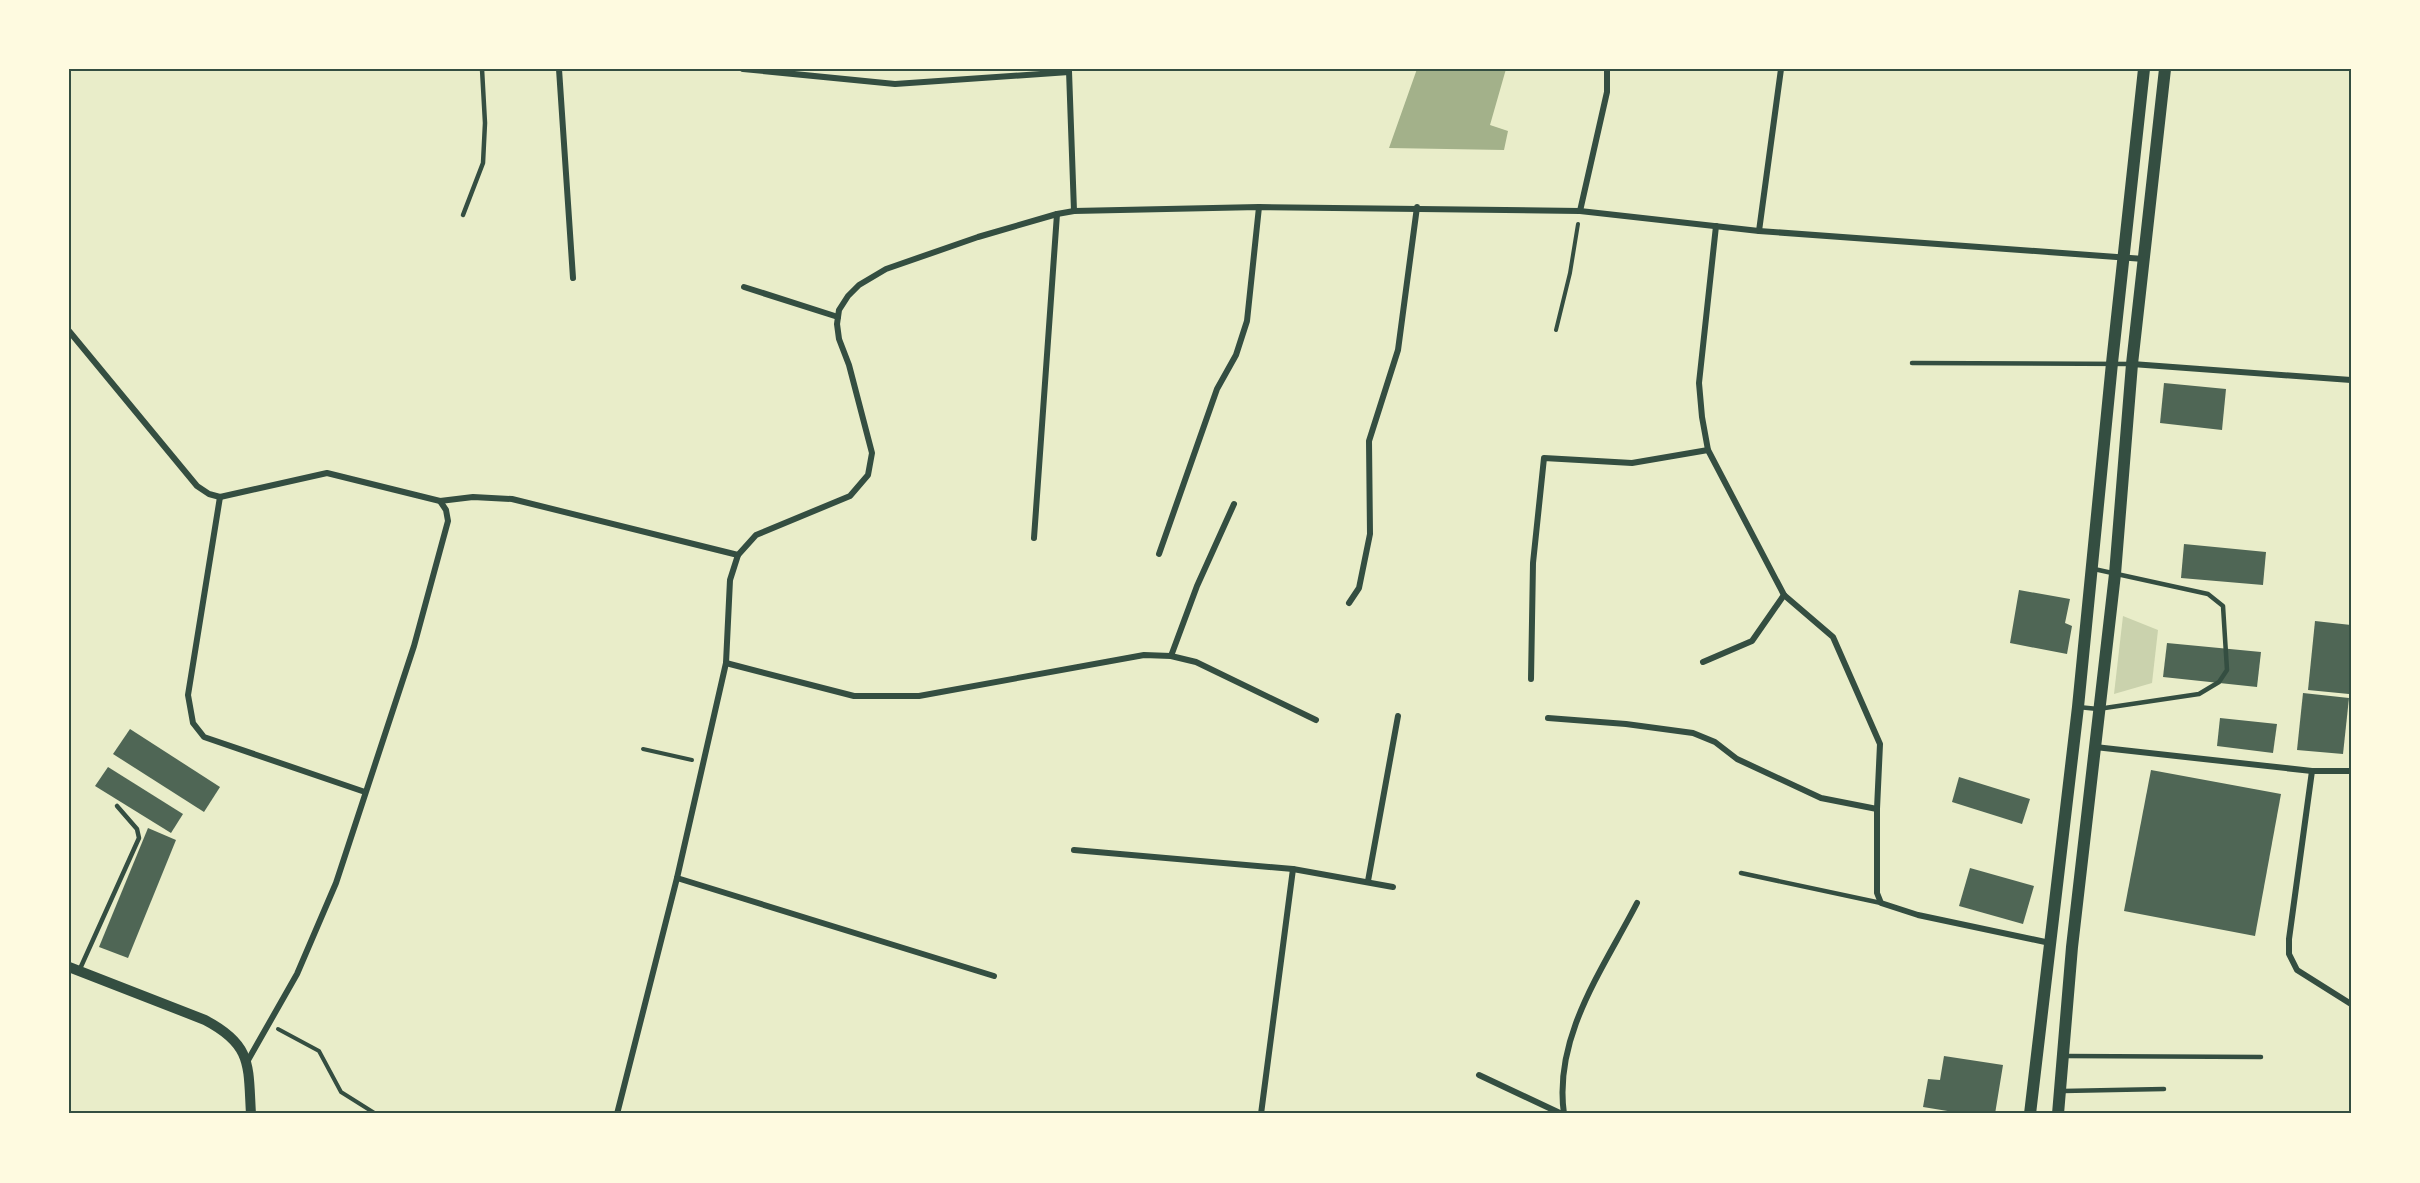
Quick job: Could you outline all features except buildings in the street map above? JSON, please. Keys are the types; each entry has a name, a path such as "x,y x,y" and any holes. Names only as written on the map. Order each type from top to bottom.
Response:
{"main road":[{"path":"2030,1114 2078,707 2144,69"},
{"path":"2058,1114 2073,936 2115,574 2132,364 2165,69"}],"street":[{"path":"559,69 573,278"},
{"path":"743,69 895,84 1069,70 1074,211"},
{"path":"1580,211 1607,92 1607,69"},
{"path":"1759,231 1782,69"},
{"path":"618,1114 677,878 726,663 730,580 738,555 756,535 850,496 868,475 872,453 849,365 839,339 838,317 839,310 858,285 886,269 978,237 1074,211 1259,207 1418,207 1580,211 1759,231 2145,259"},
{"path":"1159,554 1217,389 1236,355 1247,321 1259,207"},
{"path":"1349,603 1359,588 1370,534 1369,441 1398,350 1418,207"},
{"path":"1034,538 1057,214"},
{"path":"1716,226 1699,383 1708,450 1784,595 1833,637 1880,744 1877,893 1881,903 1918,915 2050,943"},
{"path":"744,287 838,317"},
{"path":"69,331 197,486 209,494 220,497 327,473 440,501 473,497 512,499 738,555"},
{"path":"2132,364 2351,381"},
{"path":"1531,680 1533,563 1544,458 1632,463 1708,450"},
{"path":"220,497 188,695 193,723 204,737 365,792"},
{"path":"247,1062 297,974 336,883 414,646 448,521 446,510 440,501"},
{"path":"1171,656 1197,586 1234,504"},
{"path":"1703,662 1752,642 1784,595"},
{"path":"726,663 854,696 919,696 1144,655 1171,656 1196,662 1316,720"},
{"path":"1368,881 1398,716"},
{"path":"1548,718 1626,724 1692,733 1715,742 1737,759 1821,798 1877,809"},
{"path":"2094,747 2312,771 2351,771"},
{"path":"2312,771 2289,939 2289,954 2297,970 2351,1004"},
{"path":"1074,850 1293,869 1393,887"},
{"path":"1261,1114 1293,869"},
{"path":"677,878 993,976"},
{"path":"1563,1114 1561,1096 1564,1065 1575,1022 1637,903"},
{"path":"74,969 205,1020 223,1030 239,1046 247,1062 250,1075 251,1114"},
{"path":"1479,1075 1563,1114"}],"lane":[{"path":"463,215 483,163 485,123 482,69"},
{"path":"1912,363 2132,364"},
{"path":"2078,707 2098,709 2199,694 2218,682 2227,669 2223,606 2208,594 2093,569"},
{"path":"74,969 139,838 137,829 117,806"},
{"path":"1741,873 1881,903"},
{"path":"2063,1056 2261,1057"},
{"path":"2060,1091 2164,1089"}],"path":[{"path":"1556,330 1570,273 1580,211"},
{"path":"644,749 702,762"},
{"path":"269,1024 319,1051 341,1092 376,1114"}],"shaded area":[{"path":"1417,69 1506,69 1490,125 1508,131 1504,150 1389,148"},
{"path":"2123,616 2158,630 2152,683 2114,694"}]}
